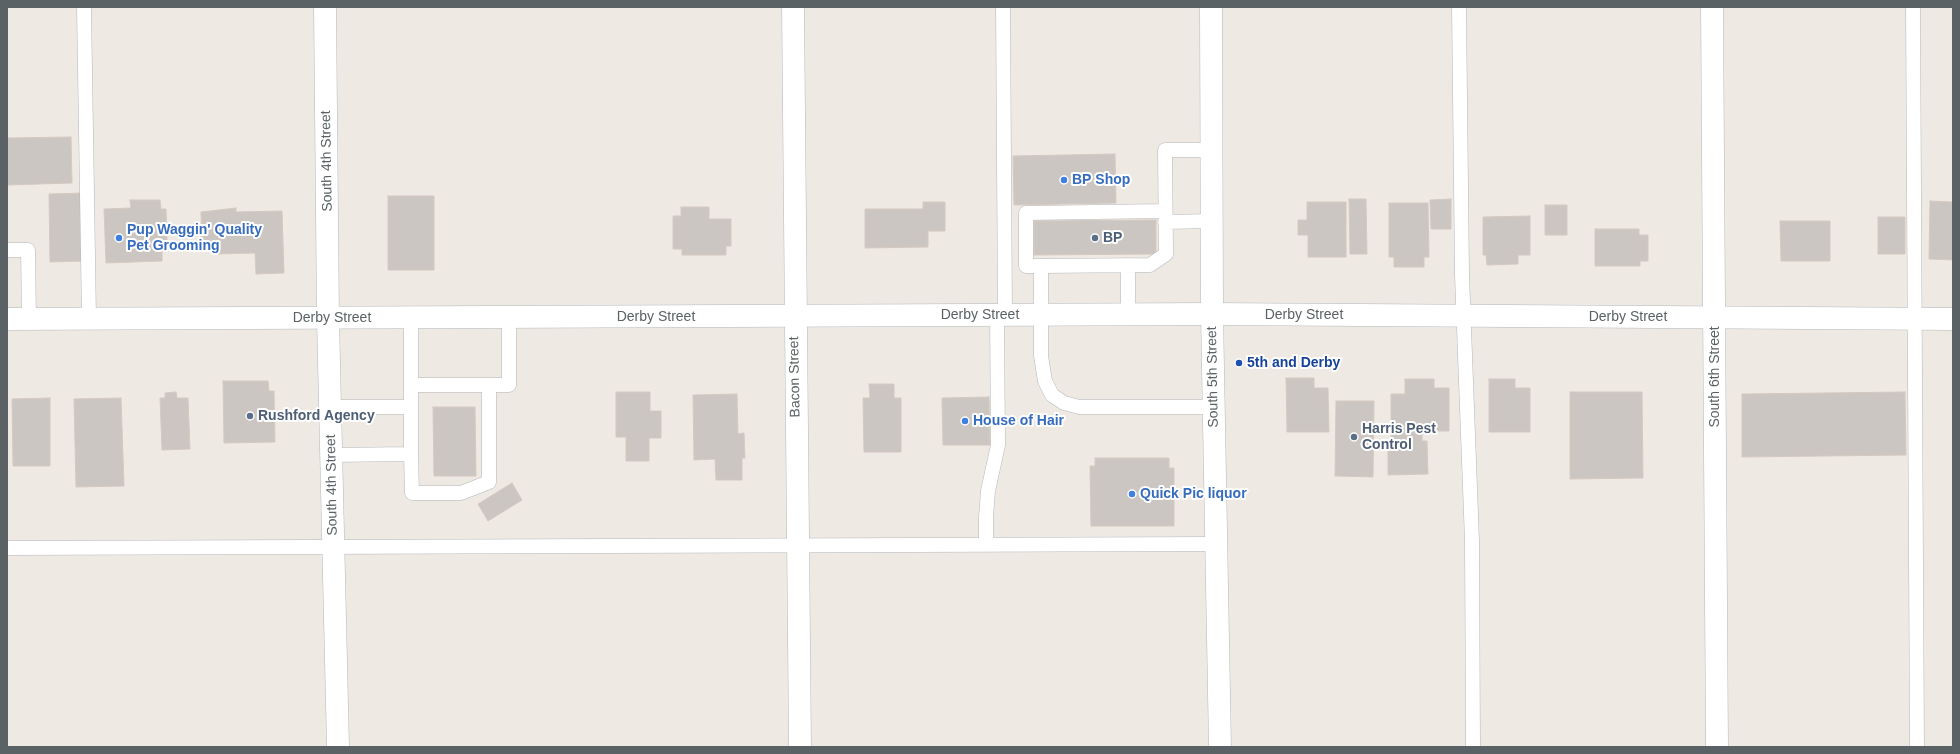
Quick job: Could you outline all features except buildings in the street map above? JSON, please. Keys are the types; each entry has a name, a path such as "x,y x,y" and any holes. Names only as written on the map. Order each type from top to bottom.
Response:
{"street":[{"name":"South 4th Street","path":"326,7 328,319 338,747"},
{"name":"Bacon Street","path":"793,7 800,747"},
{"name":"South 5th Street","path":"1211,7 1212,314 1220,747"},
{"name":"South 6th Street","path":"1712,7 1717,747"},
{"name":"Derby Street","path":"7,319 328,319 1212,314 1953,319"}],"lane":[{"path":"84,7 89,319"},
{"path":"986,545 988,491 998,445 1001,315 1003,7"},
{"path":"1459,7 1463,316 1472,541 1473,747"},
{"path":"1914,7 1917,747"},
{"path":"1211,150 1166,150 1166,216 1166,254 1150,265 1026,266 1026,213 1166,216 1212,221"},
{"path":"7,250 28,250 29,319"},
{"path":"1128,265 1128,315"},
{"path":"1041,266 1041,356 1045,381 1052,394 1064,403 1079,407 1214,406"},
{"path":"410,318 412,493 461,493 489,482 489,385"},
{"path":"411,385 509,385 509,318"},
{"path":"330,407 411,406"},
{"path":"331,455 411,454"},
{"path":"7,548 1216,544"}],"place":[{"name":"BP Shop","path":"1064,180"},
{"name":"Pup Waggin' Quality Pet Grooming","path":"119,238"},
{"name":"BP","path":"1095,238"},
{"name":"5th and Derby","path":"1239,363"},
{"name":"Rushford Agency","path":"250,416"},
{"name":"House of Hair","path":"965,421"},
{"name":"Harris Pest Control","path":"1354,437"},
{"name":"Quick Pic liquor","path":"1132,494"}]}
